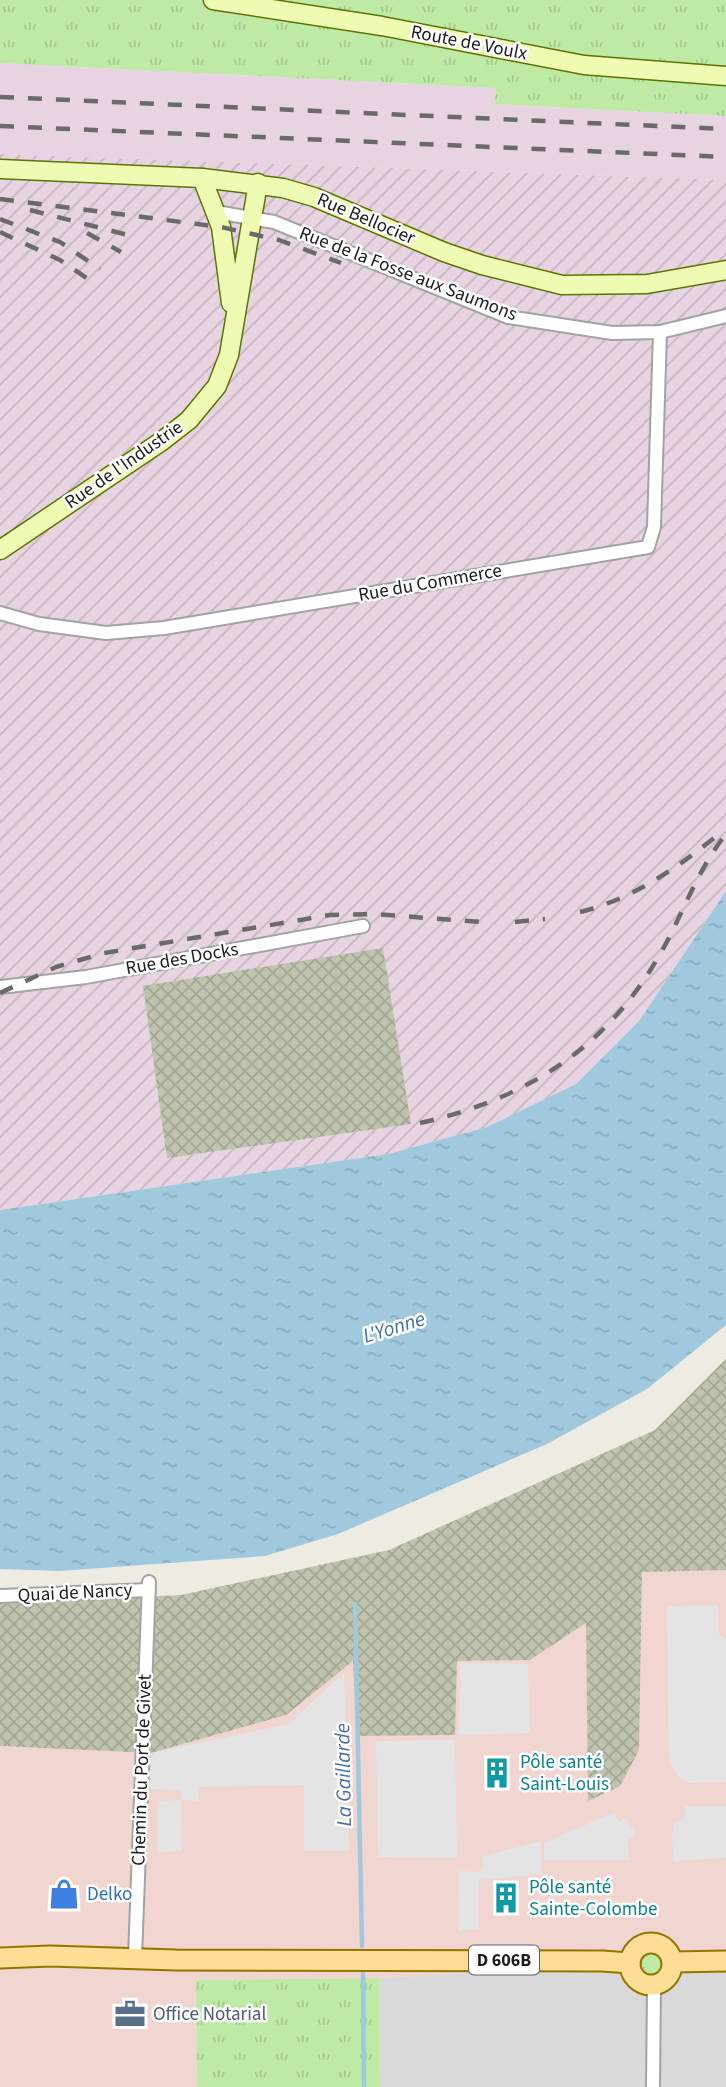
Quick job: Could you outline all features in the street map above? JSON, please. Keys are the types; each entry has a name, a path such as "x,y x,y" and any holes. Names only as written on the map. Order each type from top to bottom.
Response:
{"main road":[{"name":"Route de Voulx","path":"213,0 382,26 584,65 726,76"},
{"name":"Rue Bellocier","path":"0,169 258,183 300,192 482,265 562,285 647,285 726,270"},
{"path":"202,178 221,227 234,320"},
{"name":"Rue de l'Industrie","path":"0,550 162,441 189,420 208,400 224,372 258,183"},
{"path":"648,1944 661,1946 672,1962 672,1968 665,1980 653,1985 641,1983 636,1979 630,1963 637,1950 648,1944"},
{"name":"D 606B","path":"0,1958 630,1963"},
{"path":"672,1962 726,1961"}],"street":[{"name":"Rue de la Fosse aux Saumons","path":"216,212 274,222 508,317 612,333 660,332 726,316"},
{"name":"Rue du Commerce","path":"0,614 39,624 106,632 164,628 648,547 654,527 660,332"},
{"name":"Rue des Docks","path":"0,987 86,977 363,926"},
{"name":"Quai de Nancy","path":"0,1596 149,1586"},
{"name":"Chemin du Port de Givet","path":"135,1958 149,1586"},
{"path":"653,1985 653,2087"}],"shaded area":[{"path":"0,63 497,88 496,104 726,116 726,180 0,154"},
{"path":"0,154 726,180 726,891 639,1021 576,1084 487,1127 388,1154 0,1210"},
{"path":"383,948 411,1124 167,1158 143,986"},
{"path":"726,1359 726,1570 642,1572 639,1750 620,1786 588,1801 586,1623 530,1660 457,1661 455,1735 357,1736 353,1661 286,1715 151,1753 0,1746 0,1604 181,1595 389,1550 655,1430"},
{"path":"726,1570 726,1959 379,1978 196,1980 197,2087 0,2087 0,1746 151,1753 286,1715 353,1660 455,1735 457,1661 530,1660 586,1623 588,1800 639,1750 642,1571"},
{"path":"718,1605 719,1634 726,1639 726,1782 689,1783 673,1770 669,1759 667,1606"},
{"path":"460,1663 528,1664 530,1733 459,1735"},
{"path":"344,1673 349,1851 304,1851 304,1785 199,1787 199,1801 181,1800 181,1790 150,1789 151,1753 288,1724"},
{"path":"455,1740 457,1858 378,1857 376,1741"},
{"path":"181,1800 182,1851 157,1852 158,1801"},
{"path":"685,1806 726,1806 726,1858 673,1861 672,1836 675,1822 685,1818"},
{"path":"615,1812 618,1822 626,1818 636,1834 628,1840 629,1860 544,1860 544,1843"},
{"path":"541,1841 541,1874 479,1880 479,1929 458,1931 459,1871 477,1872 483,1868 483,1856"},
{"path":"726,1959 726,2087 380,2087 379,1978"}],"green space":[{"path":"0,0 726,0 726,116 495,104 496,88 0,63"},
{"path":"651,1951 661,1955 665,1965 661,1975 651,1979 641,1975 637,1965 641,1955"},
{"path":"379,1978 380,2087 197,2087 196,1980"}],"water":[{"name":"L'Yonne","path":"726,891 726,1325 647,1389 547,1444 338,1534 265,1556 59,1571 0,1569 0,1210 388,1154 487,1127 576,1084 639,1021"}],"waterway":[{"name":"La Gaillarde","path":"355,1604 362,1946"},
{"name":"La Gaillarde","path":"363,1973 364,2087"}],"railway":[{"path":"0,97 726,129"},
{"path":"0,126 726,157"},
{"path":"0,199 221,227 279,240 341,263"},
{"path":"30,210 128,235"},
{"path":"0,219 60,242 100,269"},
{"path":"0,232 60,260 91,281"},
{"path":"87,233 121,252"},
{"path":"580,912 618,899 654,881 719,834"},
{"path":"420,1123 492,1101 525,1086 556,1068 611,1021 635,993 656,961 697,881 726,834"},
{"path":"0,993 56,967 104,953 330,915 374,914 481,922"},
{"path":"515,922 545,919"}],"place":[{"name":"Pôle santé Saint-Louis","path":"497,1773"},
{"name":"Delko","path":"64,1894"},
{"name":"Pôle santé Sainte-Colombe","path":"506,1898"},
{"name":"Office Notarial","path":"130,2014"}]}
